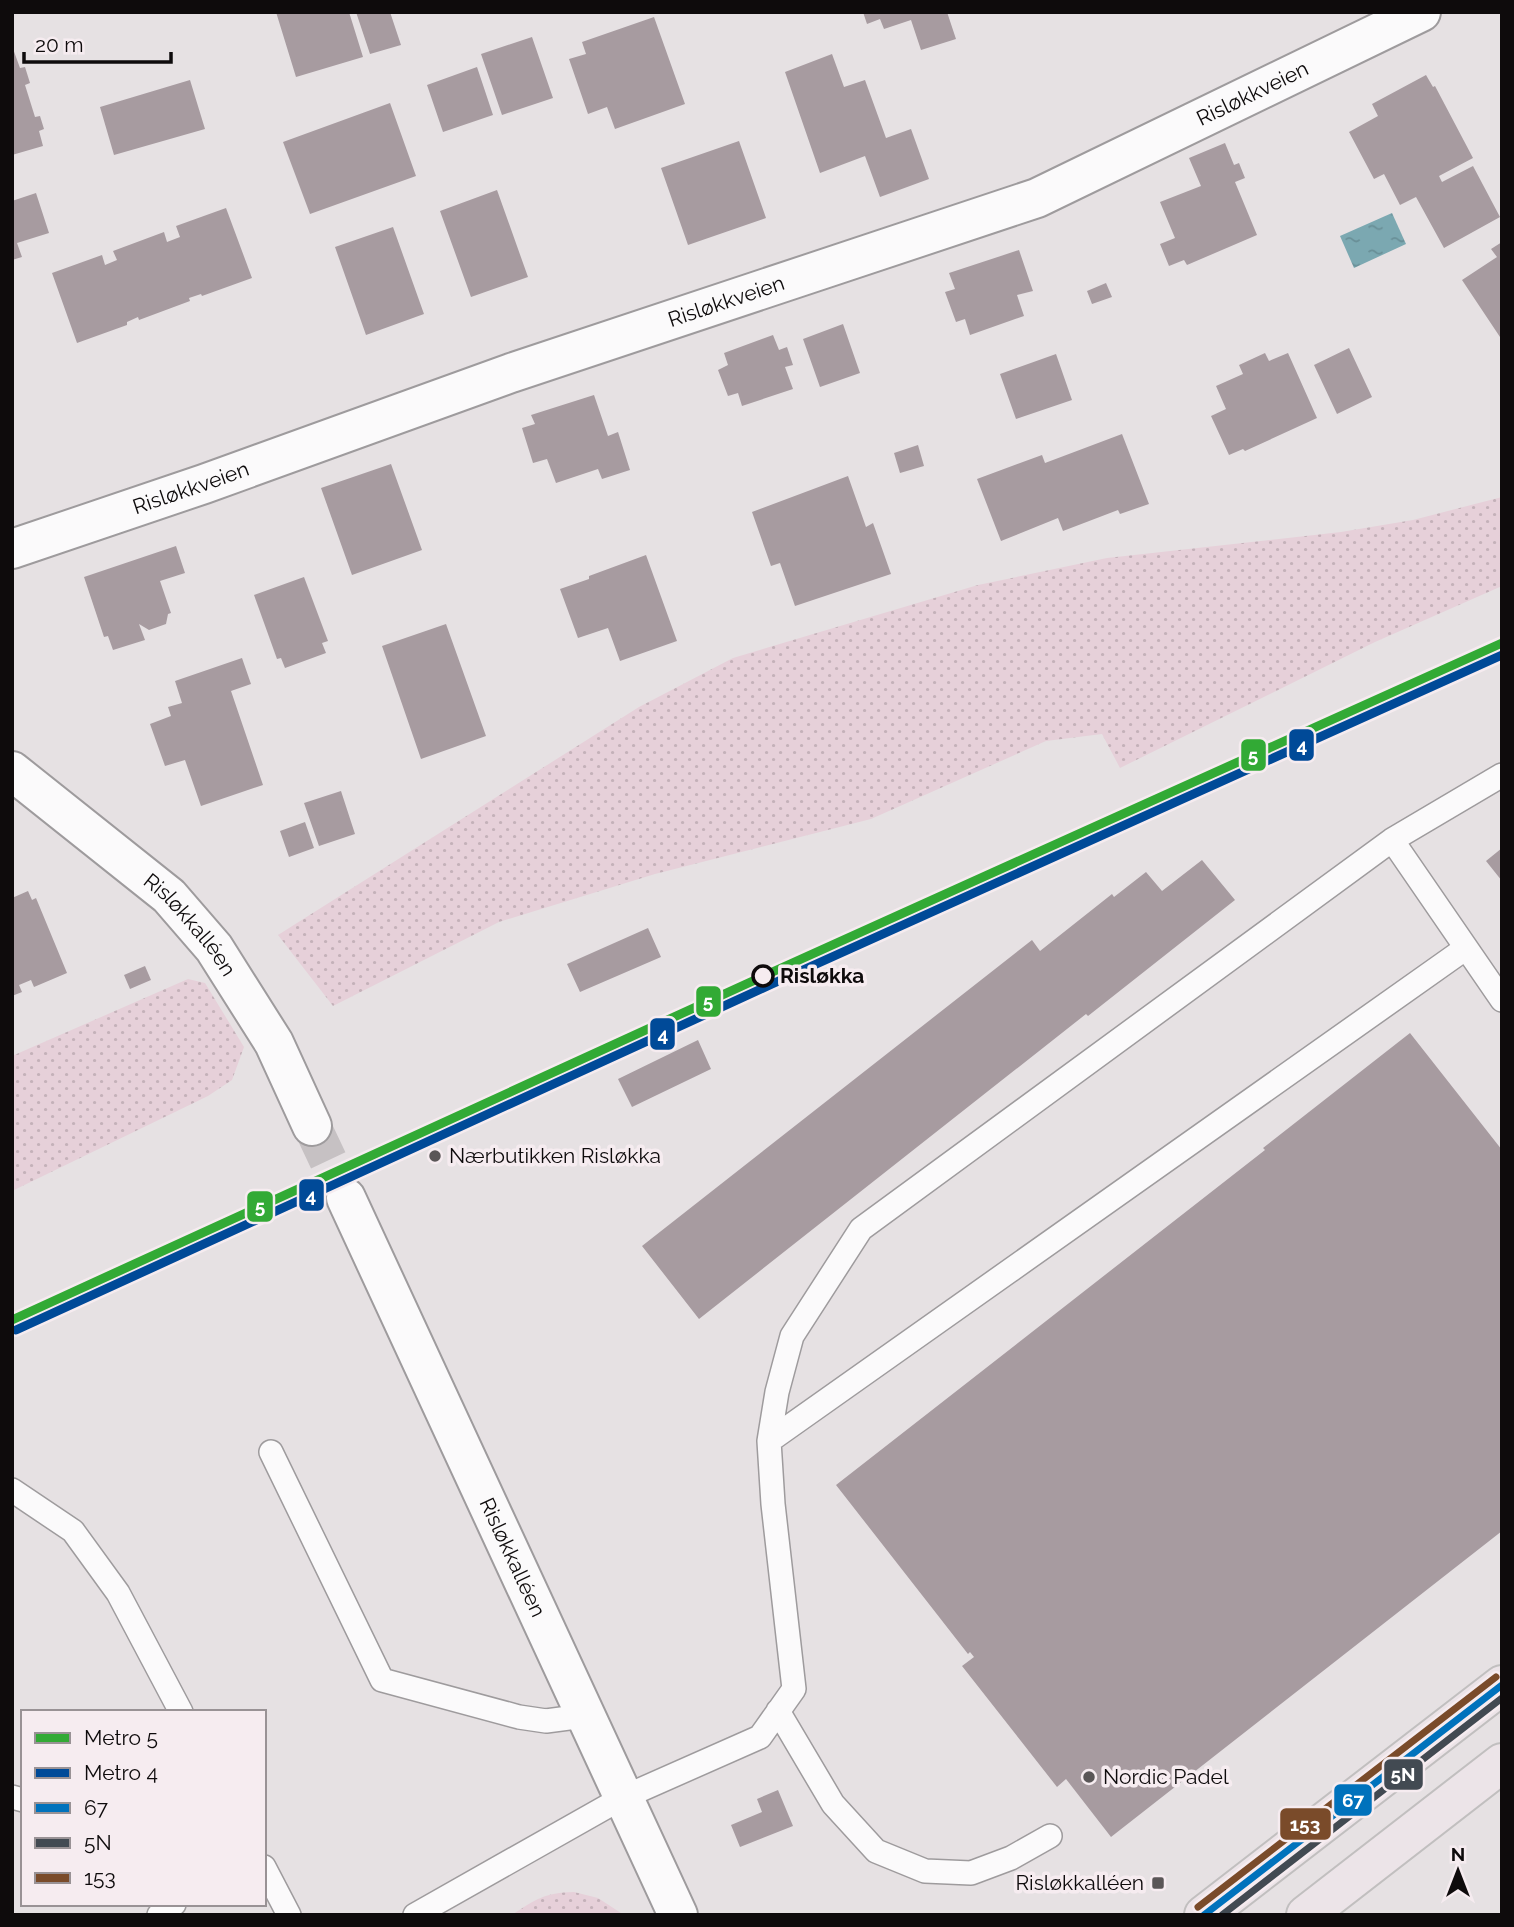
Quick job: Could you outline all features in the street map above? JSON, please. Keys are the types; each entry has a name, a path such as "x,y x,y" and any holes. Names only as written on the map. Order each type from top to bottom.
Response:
{"highway":[{"path":"1204,1915 1502,1685"},
{"path":"1306,1915 1502,1763"}],"street":[{"name":"Risløkkveien","path":"12,549 204,484 512,373 1037,198 1414,14"},
{"name":"Risløkkalléen","path":"12,771 169,896 214,948 274,1043 312,1126"},
{"name":"Risløkkalléen","path":"346,1198 678,1915"}],"lane":[{"path":"415,1915 445,1908 622,1798 760,1737 794,1689 773,1504 769,1441 792,1336 861,1228 1392,840 1502,775"},
{"path":"1392,840 1502,1000"},
{"path":"769,1441 1466,948"},
{"path":"271,1452 382,1681 519,1717 546,1721 584,1716"},
{"path":"12,1490 73,1531 118,1592 180,1710"},
{"path":"778,1711 833,1804 876,1852 925,1871 971,1873 1011,1858 1050,1836"},
{"path":"266,1874 289,1915"}],"shaded area":[{"path":"1502,497 1502,586 1375,642 1120,768 1102,734 1046,741 871,819 655,874 499,922 333,1006 278,935 639,707 733,658 978,585 1107,558 1341,532 1413,520"},
{"path":"188,979 205,983 244,1047 232,1080 208,1096 12,1191 12,1056"},
{"path":"574,1892 598,1898 624,1915 512,1915 541,1898"}],"water":[{"path":"1392,213 1406,244 1354,268 1340,236"}],"building":[{"path":"276,12 349,12 363,57 296,77"},
{"path":"356,12 390,12 401,45 370,54"},
{"path":"863,12 947,12 956,39 921,50 911,20 884,29 880,19 867,24"},
{"path":"654,17 685,104 615,129 607,107 588,114 569,59 586,54 582,42"},
{"path":"532,37 553,98 502,115 481,54"},
{"path":"12,46 20,68 25,67 30,83 25,85 35,117 40,116 44,129 39,131 43,146 12,155"},
{"path":"832,54 844,87 865,80 886,138 911,129 929,179 880,197 865,156 820,173 785,72"},
{"path":"477,67 493,115 443,132 427,85"},
{"path":"1426,75 1433,87 1435,86 1473,158 1439,176 1442,182 1473,166 1500,217 1444,248 1416,197 1400,205 1384,174 1374,179 1349,132 1378,116 1372,104"},
{"path":"190,80 205,129 114,155 100,107"},
{"path":"390,103 416,176 310,214 283,142"},
{"path":"739,141 766,218 688,245 661,168"},
{"path":"1225,143 1234,165 1239,163 1245,178 1235,182 1257,235 1187,265 1184,260 1169,266 1160,244 1175,238 1160,202 1201,186 1189,158"},
{"path":"497,190 528,277 471,297 440,211"},
{"path":"36,193 49,233 17,243 22,257 12,260 12,201"},
{"path":"226,208 252,278 189,298 190,301 139,320 138,317 127,322 127,325 77,343 52,273 102,255 105,265 117,260 113,251 164,232 167,242 180,237 176,226"},
{"path":"393,227 424,314 366,335 335,247"},
{"path":"1502,242 1502,340 1462,280 1497,257 1491,249"},
{"path":"1019,250 1033,291 1017,295 1024,316 970,335 965,319 956,322 945,292 955,289 949,273"},
{"path":"1106,283 1112,297 1092,304 1087,291"},
{"path":"843,324 860,373 820,387 803,339"},
{"path":"773,335 779,350 787,347 793,365 785,367 793,389 742,406 738,393 728,396 718,370 728,365 724,353"},
{"path":"1349,348 1372,397 1337,414 1314,365"},
{"path":"1265,353 1269,361 1288,353 1317,418 1245,451 1243,449 1229,455 1211,416 1226,409 1216,386 1243,374 1239,365"},
{"path":"1056,354 1072,400 1016,419 1000,374"},
{"path":"594,395 608,436 618,432 630,470 602,479 598,469 556,483 547,459 533,463 522,428 535,424 531,415"},
{"path":"1122,434 1149,504 1120,514 1118,510 1063,531 1058,518 1001,541 977,479 1042,455 1045,463"},
{"path":"918,445 924,466 900,473 894,453"},
{"path":"391,464 422,550 352,575 321,488"},
{"path":"848,476 866,527 873,523 891,574 795,606 780,563 771,566 752,512"},
{"path":"176,546 185,573 160,581 171,613 168,614 166,624 149,630 139,624 145,640 113,650 108,636 104,637 84,577"},
{"path":"646,555 677,641 620,661 608,628 578,638 560,589"},
{"path":"304,577 328,641 322,643 326,653 285,668 281,658 277,659 254,595"},
{"path":"446,624 486,736 421,759 382,646"},
{"path":"242,658 251,684 231,691 263,785 201,806 185,760 165,766 150,724 171,716 168,707 182,703 175,681"},
{"path":"341,791 355,834 319,846 304,803"},
{"path":"305,822 314,848 289,857 280,831"},
{"path":"1502,848 1502,881 1486,861"},
{"path":"1202,860 1235,900 699,1319 642,1246 1032,940 1040,951 1112,894 1114,897 1146,872 1162,891"},
{"path":"28,891 32,900 36,898 67,973 34,987 31,980 19,985 22,992 12,996 12,898"},
{"path":"648,928 661,957 580,992 567,964"},
{"path":"145,966 151,980 130,989 124,975"},
{"path":"1410,1033 1502,1150 1502,1531 1111,1837 1066,1779 1057,1787 962,1666 974,1657 970,1652 968,1654 836,1485 1265,1150 1263,1148"},
{"path":"698,1040 711,1069 632,1107 618,1079"},
{"path":"778,1790 793,1826 740,1847 731,1825 762,1812 757,1799"}],"tunnel":[{"path":"312,1126 346,1198"}],"metro line":[{"name":"5","path":"12,1320 768,974 1502,643"},
{"name":"4","path":"16,1330 772,984 1502,655"}],"transit line":[{"name":"153","path":"1198,1907 1496,1677"},
{"name":"67","path":"1204,1915 1502,1685"},
{"name":"5N","path":"1222,1915 1502,1698"}],"place":[{"name":"Risløkka","path":"763,976"},
{"name":"Nærbutikken Risløkka","path":"435,1156"},
{"name":"Nordic Padel","path":"1089,1777"},
{"name":"Risløkkalléen","path":"1158,1883"}]}
